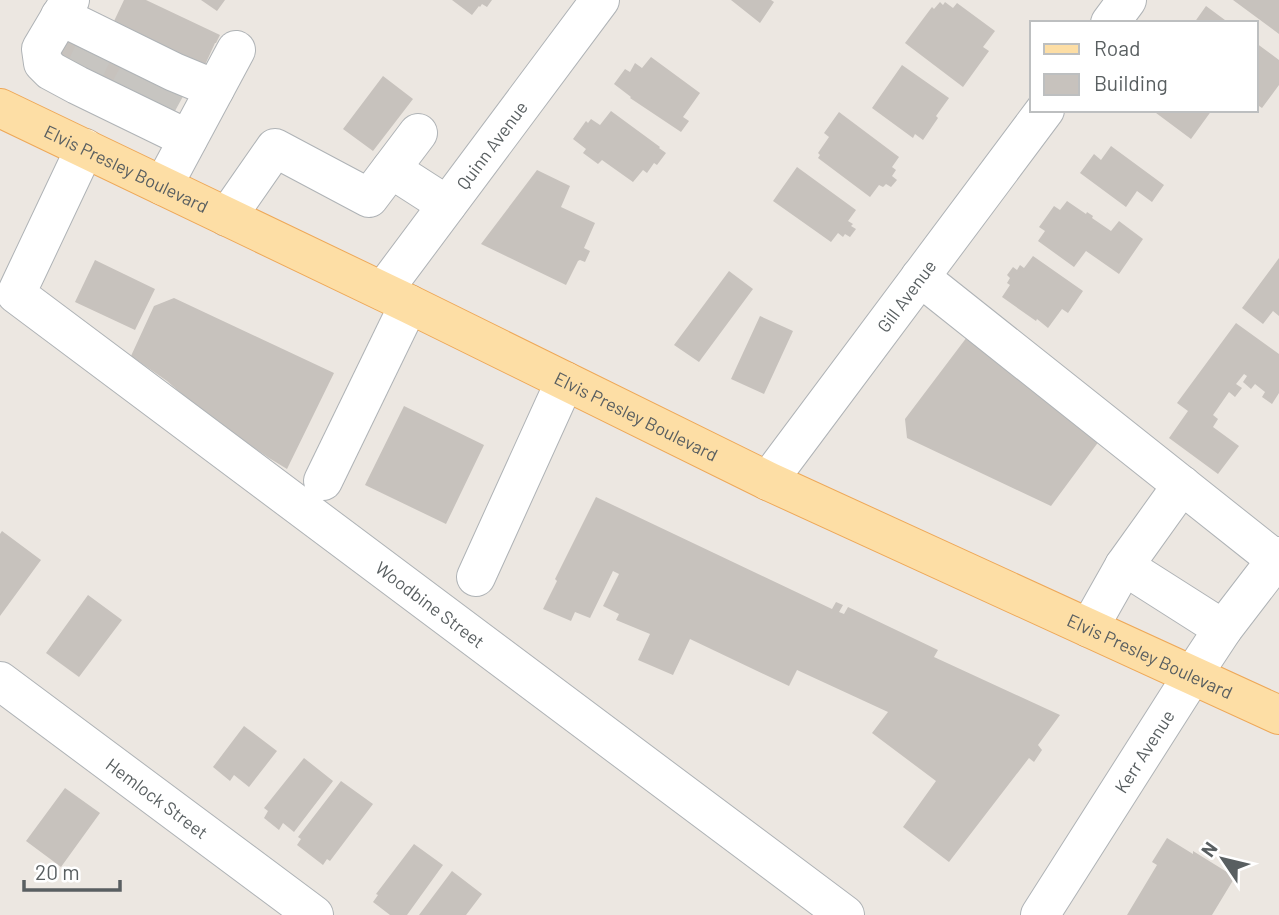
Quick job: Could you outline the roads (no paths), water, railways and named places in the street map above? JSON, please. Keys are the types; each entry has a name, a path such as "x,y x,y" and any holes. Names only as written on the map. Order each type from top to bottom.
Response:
{"main road":[{"name":"Elvis Presley Boulevard","path":"0,108 768,481 1279,715"}],"street":[{"name":"Quinn Avenue","path":"323,481 396,298 447,205 600,0"},
{"path":"1112,21 1128,0"},
{"path":"65,8 41,49 43,62 51,71 90,59 149,87 188,139"},
{"path":"65,8 90,59 149,87 215,89"},
{"path":"163,186 236,50"},
{"name":"Gill Avenue","path":"768,481 1044,112"},
{"path":"227,216 275,148 369,198 418,133"},
{"name":"Woodbine Street","path":"85,148 16,293 845,915"},
{"path":"391,169 447,205"},
{"path":"920,277 1277,558"},
{"path":"476,577 565,381"},
{"path":"1089,628 1125,566 1182,485"},
{"name":"Kerr Avenue","path":"1040,915 1223,629 1277,558"},
{"path":"1125,566 1223,629"},
{"name":"Hemlock Street","path":"0,681 314,915"}],"tunnel":[{"path":"84,72 99,40"},
{"path":"128,93 145,61"},
{"path":"156,106 173,75"}]}
